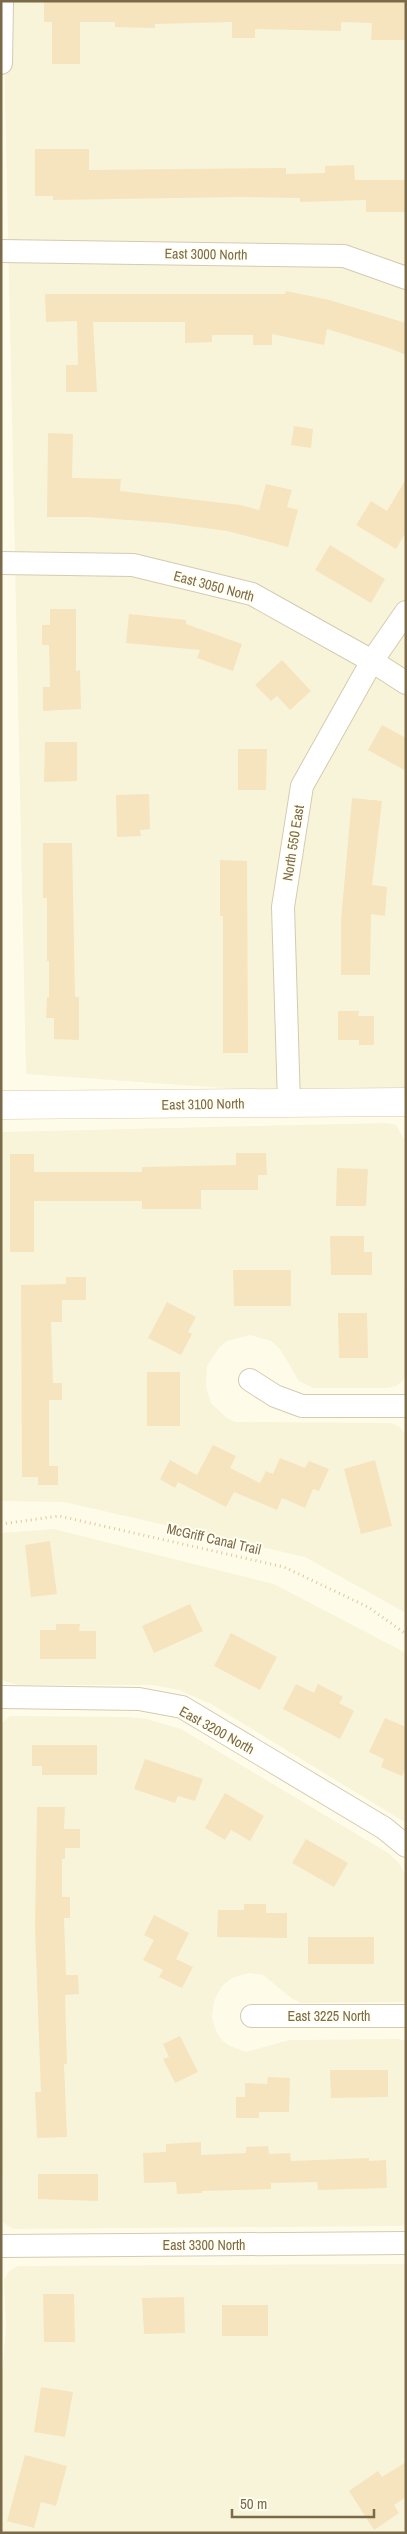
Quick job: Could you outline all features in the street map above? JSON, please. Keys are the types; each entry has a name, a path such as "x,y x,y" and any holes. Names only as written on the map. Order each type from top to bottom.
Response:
{"main road":[{"name":"East 3100 North","path":"1,1105 406,1102"}],"street":[{"path":"1,63 2,1"},
{"name":"East 3000 North","path":"1,250 344,256 406,278"},
{"name":"East 3050 North","path":"1,563 133,565 252,594 372,661 406,683"},
{"name":"North 550 East","path":"289,1103 283,907 302,786 372,661 406,612"},
{"path":"250,1380 275,1396 302,1406 406,1406"},
{"name":"East 3200 North","path":"1,1697 139,1699 182,1707 384,1828 406,1846"},
{"name":"East 3225 North","path":"252,2016 406,2016"},
{"name":"East 3300 North","path":"1,2246 406,2243"}],"path":[{"name":"McGriff Canal Trail","path":"1,1524 59,1516 284,1566 368,1607 406,1634"}],"shaded area":[{"path":"3,1 406,1 406,1101 26,1074"},
{"path":"387,1123 396,1125 404,1139 405,1376 403,1381 396,1386 387,1388 313,1388 299,1381 280,1349 271,1341 250,1335 227,1341 219,1348 207,1366 206,1386 211,1403 227,1418 235,1422 392,1423 400,1427 405,1434 406,1446 406,1613 305,1557 64,1502 1,1501 1,1132"},
{"path":"54,1529 274,1584 406,1653 406,1823 211,1704 179,1690 153,1685 18,1685 4,1681 1,1676 1,1533"},
{"path":"10,1716 130,1717 147,1719 181,1729 388,1853 399,1863 406,1876 406,2002 301,2003 291,1998 263,1975 249,1973 232,1978 221,1987 214,2001 212,2018 217,2033 223,2041 246,2052 289,2040 399,2039 406,2041 406,2225 13,2229 3,2222 1,1724"},
{"path":"406,2264 406,2533 1,2533 1,2385 6,2327 4,2280 9,2271 18,2266"}],"building":[{"path":"44,1 406,1 406,40 371,40 372,23 341,22 341,31 255,29 255,38 232,38 232,22 155,24 155,28 115,27 115,22 80,22 80,64 52,64 52,22 44,22"},
{"path":"35,149 89,149 89,170 286,168 286,174 325,173 325,166 354,165 355,180 406,180 406,212 366,212 366,200 300,202 300,198 240,197 53,200 53,196 35,196"},
{"path":"286,291 329,300 406,323 406,355 327,329 324,345 272,334 272,345 253,345 253,335 212,335 212,342 185,343 185,322 93,322 97,392 66,392 66,365 78,365 77,321 46,322 45,294 285,294"},
{"path":"294,426 313,429 311,448 291,445"},
{"path":"48,433 73,434 72,478 121,479 120,491 240,505 259,510 266,484 292,490 287,507 298,510 288,547 227,531 168,523 88,517 47,517"},
{"path":"406,479 406,532 396,549 356,525 371,501 387,511"},
{"path":"330,545 385,579 371,603 315,570"},
{"path":"50,609 76,609 76,671 80,670 81,709 43,711 43,687 50,687 49,645 42,645 42,625 50,625"},
{"path":"129,614 186,620 186,624 242,644 233,671 197,658 200,650 126,643"},
{"path":"282,660 311,691 290,710 277,696 271,701 255,685"},
{"path":"382,725 406,738 406,771 368,750"},
{"path":"45,742 77,742 77,781 44,782"},
{"path":"238,749 267,749 266,790 238,790"},
{"path":"149,794 150,829 140,830 141,836 117,837 116,795"},
{"path":"352,798 382,801 372,885 387,887 385,916 371,914 370,975 341,975 341,920"},
{"path":"43,843 72,843 75,997 79,997 79,1040 54,1039 54,1018 46,1018 47,997 49,997 49,961 47,961 47,898 43,898"},
{"path":"220,860 247,861 248,1053 223,1053 223,916 220,916"},
{"path":"338,1011 359,1011 358,1016 374,1016 374,1045 359,1045 359,1040 338,1040"},
{"path":"236,1153 266,1153 267,1175 258,1175 258,1190 201,1190 201,1209 142,1209 142,1201 34,1201 34,1252 10,1252 10,1154 34,1154 34,1172 142,1172 142,1167 236,1165"},
{"path":"337,1168 368,1169 366,1206 336,1206"},
{"path":"330,1236 364,1236 364,1252 372,1252 372,1275 331,1275"},
{"path":"233,1270 291,1270 291,1306 234,1306"},
{"path":"66,1277 86,1277 86,1300 62,1300 62,1322 51,1322 53,1383 62,1383 62,1400 49,1400 49,1466 58,1466 58,1485 38,1485 38,1477 22,1477 21,1285 66,1284"},
{"path":"167,1302 196,1317 188,1332 192,1334 181,1355 148,1338"},
{"path":"338,1313 367,1313 368,1358 339,1358"},
{"path":"147,1372 180,1372 180,1426 147,1426"},
{"path":"213,1445 236,1456 230,1468 260,1483 266,1471 273,1474 280,1458 305,1468 309,1461 329,1469 319,1491 313,1489 305,1508 282,1498 277,1510 234,1492 226,1507 178,1482 175,1488 160,1479 170,1460 197,1475"},
{"path":"375,1460 392,1526 361,1534 344,1469"},
{"path":"50,1541 57,1594 31,1597 25,1545"},
{"path":"190,1604 203,1631 154,1653 142,1626"},
{"path":"56,1624 80,1624 79,1631 96,1631 96,1659 40,1659 40,1630 56,1630"},
{"path":"231,1633 277,1657 260,1690 214,1666"},
{"path":"296,1684 314,1693 318,1684 343,1697 339,1703 354,1711 340,1739 283,1709"},
{"path":"385,1718 406,1727 406,1767 402,1776 381,1767 384,1759 369,1752"},
{"path":"32,1745 97,1745 97,1775 42,1775 42,1766 32,1766"},
{"path":"145,1759 203,1779 195,1801 178,1796 175,1803 134,1789"},
{"path":"225,1793 264,1816 250,1841 231,1830 225,1840 205,1828"},
{"path":"37,1807 65,1807 64,1829 80,1829 80,1848 65,1848 65,1859 62,1859 62,1897 70,1897 70,1918 64,1918 66,1975 78,1975 79,1994 65,1995 67,2064 64,2064 67,2137 37,2138 35,2092 41,2092 35,1928"},
{"path":"306,1839 348,1863 334,1887 292,1863"},
{"path":"244,1904 266,1904 266,1913 287,1913 287,1938 217,1937 218,1910 244,1910"},
{"path":"154,1915 189,1933 176,1959 193,1967 182,1988 159,1977 163,1970 143,1960 154,1940 144,1935"},
{"path":"308,1937 374,1937 374,1964 308,1964"},
{"path":"180,2036 198,2072 175,2083 163,2059 169,2057 163,2044"},
{"path":"330,2070 388,2070 388,2097 331,2098"},
{"path":"268,2077 290,2078 289,2112 259,2112 259,2118 236,2118 236,2097 245,2097 245,2083 267,2084"},
{"path":"201,2142 201,2155 246,2153 246,2147 268,2146 269,2154 290,2153 291,2161 369,2158 369,2161 386,2160 387,2188 318,2190 317,2182 271,2183 271,2189 202,2191 202,2193 177,2194 176,2182 144,2183 143,2153 166,2152 166,2144"},
{"path":"38,2174 98,2174 98,2201 38,2199"},
{"path":"43,2294 74,2294 75,2342 44,2342"},
{"path":"184,2297 185,2333 144,2334 142,2298"},
{"path":"222,2305 268,2305 268,2336 222,2336"},
{"path":"41,2387 73,2392 65,2437 34,2432"},
{"path":"25,2455 67,2466 56,2506 41,2502 34,2528 7,2521"},
{"path":"406,2462 406,2497 394,2505 399,2513 374,2530 349,2491 378,2471 382,2477"}]}
